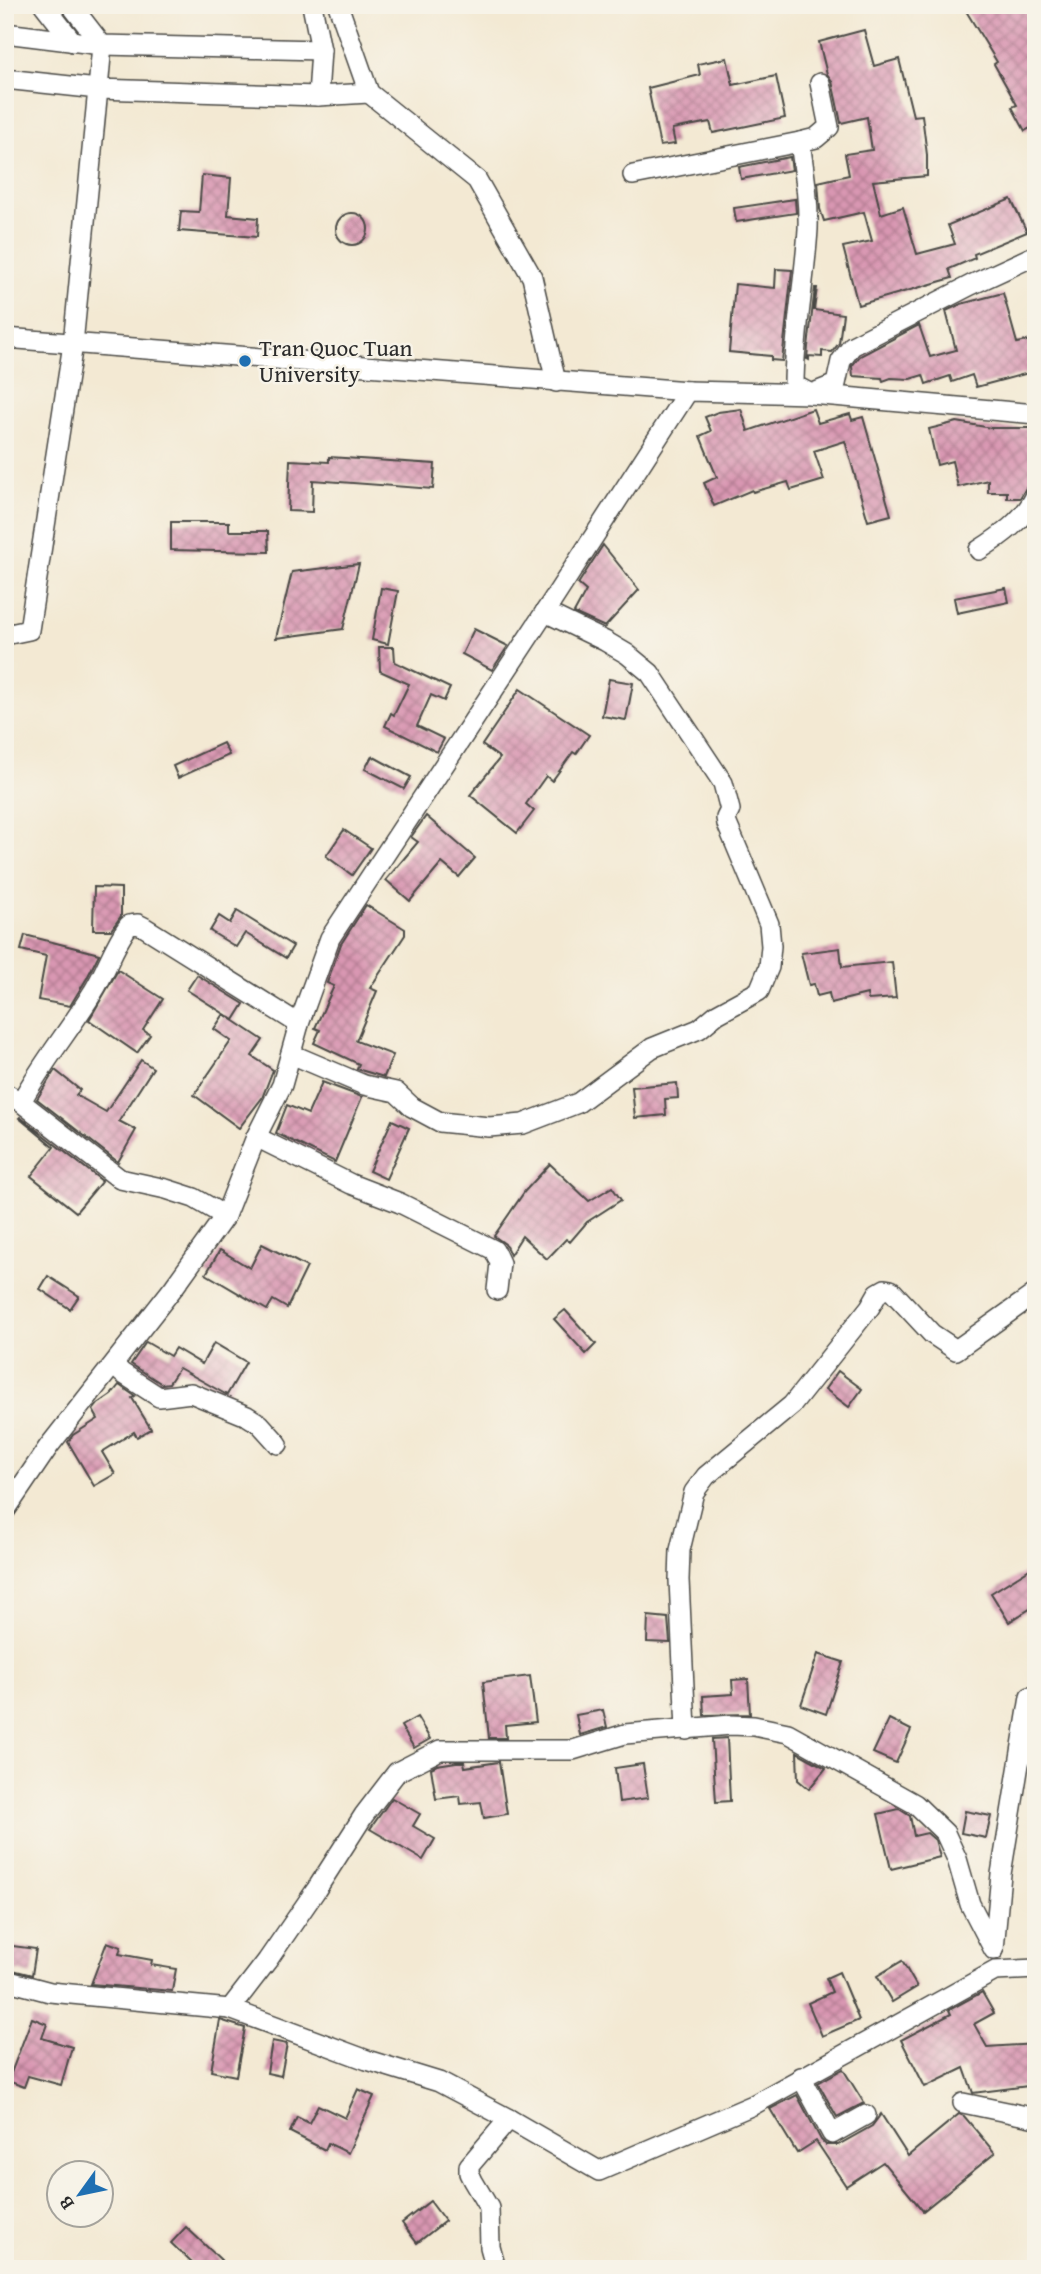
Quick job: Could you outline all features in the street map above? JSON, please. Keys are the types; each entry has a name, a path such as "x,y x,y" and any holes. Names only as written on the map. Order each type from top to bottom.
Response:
{"street":[{"path":"44,5 73,42"},
{"path":"5,635 29,630 73,344 102,45 71,5"},
{"path":"312,5 321,50 318,96"},
{"path":"338,5 369,93 477,180 532,277 556,382"},
{"path":"5,33 102,45 321,50"},
{"path":"5,79 98,89 318,96 369,93"},
{"path":"633,175 816,138 829,127 820,83"},
{"path":"800,142 808,229 796,339 794,386 811,394 836,384 841,361 852,346 958,291 1036,255"},
{"path":"5,338 556,382 688,391 811,394 1036,414"},
{"path":"5,1511 49,1446 114,1365 225,1216 256,1138 282,1085 299,1024 330,937 688,391"},
{"path":"979,550 1004,534 1036,495"},
{"path":"291,1054 364,1085 396,1092 412,1107 440,1122 489,1127 523,1124 578,1103 652,1048 699,1029 717,1014 759,991 769,967 769,924 727,824 726,818 730,810 723,783 650,673 627,654 605,641 545,612"},
{"path":"225,1216 194,1198 120,1179 13,1098 60,1043 94,991 113,955 117,941 129,925 138,924 144,927 299,1024"},
{"path":"256,1138 339,1179 400,1203 494,1250 500,1263 496,1290"},
{"path":"686,1730 680,1550 694,1492 706,1476 792,1405 870,1307 878,1293 885,1289 891,1290 932,1334 956,1350 1036,1293"},
{"path":"114,1365 159,1397 191,1394 247,1416 260,1424 278,1444"},
{"path":"995,1970 1000,1874 1030,1697"},
{"path":"230,2009 267,1961 364,1815 397,1772 440,1750 573,1750 625,1734 731,1725 754,1726 788,1733 915,1804 945,1833 957,1859 970,1904 994,1950"},
{"path":"5,1980 50,1992 230,2009 367,2060 439,2082 599,2171 753,2105 995,1970 1036,1969"},
{"path":"801,2077 827,2137 866,2115"},
{"path":"963,2103 1036,2118"},
{"path":"496,2269 490,2247 489,2208 469,2173 469,2166 509,2119"}],"building":[{"path":"977,5 1036,5 1036,125 1025,131 1012,107 1017,105 994,64 997,62 966,11"},
{"path":"864,30 874,66 899,59 913,116 922,115 927,155 927,176 873,181 881,214 903,207 917,254 955,244 948,225 1011,199 1027,232 974,254 975,258 949,269 952,278 858,305 843,247 872,241 864,212 824,221 820,209 818,182 849,175 845,154 872,150 867,117 841,123 832,81 827,74 819,42"},
{"path":"727,58 733,85 776,76 785,118 713,133 710,122 672,129 675,144 660,146 648,88 700,75 698,64"},
{"path":"790,157 792,170 741,179 739,167"},
{"path":"202,175 231,178 228,215 258,218 257,237 179,231 181,211 199,212"},
{"path":"795,199 796,213 736,222 734,208"},
{"path":"352,213 364,217 368,229 364,241 352,245 340,241 336,229 340,217"},
{"path":"776,269 792,270 782,361 771,360 771,356 729,352 735,284 775,288"},
{"path":"815,288 814,310 843,314 839,343 832,352 822,351 822,357 809,356 809,360 808,347"},
{"path":"1003,293 1017,343 1036,339 1036,371 976,387 972,375 952,382 950,376 926,384 923,375 883,381 882,378 853,376 852,366 860,356 919,325 930,357 956,350 946,311 961,304"},
{"path":"741,409 748,431 813,409 818,423 850,414 852,420 863,417 891,515 868,521 845,441 814,451 824,480 791,490 788,482 753,492 752,490 714,506 704,483 717,477 700,436 711,431 705,417"},
{"path":"957,422 991,428 1036,428 1036,480 1026,488 1020,498 1007,498 1007,492 988,492 988,480 958,487 952,461 937,465 929,429"},
{"path":"329,457 435,464 433,489 313,480 312,512 288,511 290,460 329,462"},
{"path":"171,522 229,522 229,531 268,531 269,552 171,550"},
{"path":"603,545 639,590 605,627 574,613 586,591 578,584"},
{"path":"359,564 343,629 276,638 292,572"},
{"path":"381,588 398,591 388,644 372,640"},
{"path":"1006,588 1009,602 957,613 954,598"},
{"path":"474,629 508,646 492,670 462,654"},
{"path":"379,647 394,647 395,662 450,688 444,701 431,695 417,726 444,739 437,752 385,726 391,713 394,715 409,684 380,671"},
{"path":"609,679 633,683 626,720 602,716"},
{"path":"520,689 589,735 552,781 546,776 526,804 534,811 517,833 470,795 500,758 482,745"},
{"path":"223,743 229,755 178,778 173,766"},
{"path":"372,756 411,777 404,789 365,769"},
{"path":"426,816 475,858 459,877 442,863 410,901 386,880 418,842 411,837"},
{"path":"344,830 371,848 352,875 326,856"},
{"path":"94,887 121,888 121,916 111,930 93,930"},
{"path":"366,905 405,929 405,935 370,988 377,991 356,1041 393,1055 384,1077 357,1069 359,1064 314,1043 320,1030 315,1028 334,986 327,983 341,944"},
{"path":"237,911 293,946 286,958 245,933 236,947 210,931 219,916 230,923"},
{"path":"25,935 99,954 70,1006 38,1000 46,956 21,950"},
{"path":"840,948 842,967 892,962 896,998 868,1000 867,994 831,1003 829,993 817,996 814,984 809,985 801,953"},
{"path":"118,970 163,999 143,1030 150,1035 137,1053 89,1020"},
{"path":"197,975 244,1004 234,1020 187,990"},
{"path":"224,1014 263,1040 252,1056 273,1070 262,1098 239,1128 194,1095 231,1041 214,1029"},
{"path":"141,1060 153,1068 119,1121 136,1130 118,1162 37,1099 55,1070 80,1090 76,1095 106,1112"},
{"path":"322,1082 362,1097 335,1162 276,1133 287,1105 308,1114"},
{"path":"677,1083 678,1098 665,1099 666,1115 635,1118 632,1087"},
{"path":"20,1117 102,1181 76,1212 31,1176 54,1147"},
{"path":"392,1120 409,1128 386,1179 369,1171"},
{"path":"550,1164 589,1201 612,1187 621,1200 587,1222 570,1242 566,1239 547,1259 522,1236 510,1255 505,1244 494,1236 525,1191"},
{"path":"262,1244 307,1267 287,1308 273,1300 267,1310 206,1274 220,1250 250,1268"},
{"path":"48,1276 79,1296 70,1309 40,1289"},
{"path":"565,1310 596,1344 586,1354 554,1319"},
{"path":"146,1342 170,1356 175,1348 202,1364 214,1343 246,1362 227,1395 179,1368 169,1383 162,1384 131,1364"},
{"path":"838,1371 862,1389 849,1407 825,1389"},
{"path":"119,1385 135,1396 132,1398 151,1429 137,1437 134,1432 102,1452 115,1474 94,1486 68,1442 73,1435 98,1419 93,1410"},
{"path":"1036,1565 1036,1605 1009,1622 991,1593"},
{"path":"648,1616 668,1618 670,1643 647,1642"},
{"path":"818,1654 843,1662 826,1714 801,1705"},
{"path":"530,1676 536,1722 505,1725 506,1738 489,1738 483,1682"},
{"path":"748,1679 750,1714 704,1715 703,1696 733,1694 732,1680"},
{"path":"603,1710 607,1727 580,1735 576,1715"},
{"path":"417,1717 430,1739 414,1748 401,1726"},
{"path":"889,1719 911,1730 896,1763 873,1753"},
{"path":"727,1738 730,1801 716,1802 712,1739"},
{"path":"797,1752 826,1768 809,1789 798,1780"},
{"path":"464,1762 465,1767 499,1762 507,1814 484,1818 481,1802 461,1804 460,1796 436,1799 431,1768"},
{"path":"643,1764 648,1798 619,1802 615,1768"},
{"path":"392,1798 420,1814 413,1826 435,1839 423,1860 370,1829"},
{"path":"899,1809 910,1816 914,1836 927,1833 935,1840 940,1857 891,1869 878,1814"},
{"path":"965,1811 991,1816 986,1838 961,1833"},
{"path":"107,1942 121,1947 119,1954 152,1960 151,1965 176,1969 172,1991 91,1984"},
{"path":"5,1945 36,1949 32,1975 5,1968"},
{"path":"902,1961 917,1987 892,2002 877,1976"},
{"path":"839,1972 859,2020 822,2036 808,2003 832,1992 826,1978"},
{"path":"982,1992 994,2013 974,2024 987,2047 1036,2044 1036,2085 973,2093 964,2068 925,2087 901,2040 951,2014 949,2010"},
{"path":"32,2018 47,2024 42,2038 72,2047 61,2085 28,2076 24,2087 8,2081"},
{"path":"220,2020 245,2028 236,2076 211,2071"},
{"path":"272,2041 287,2044 281,2076 267,2073"},
{"path":"843,2069 864,2103 837,2117 818,2083"},
{"path":"358,2089 374,2096 348,2153 328,2143 325,2150 290,2132 297,2117 309,2123 318,2105 345,2118"},
{"path":"797,2095 826,2145 838,2145 872,2126 881,2114 908,2156 959,2114 964,2116 995,2153 923,2211 883,2162 846,2186 816,2141 797,2153 770,2109"},
{"path":"430,2201 445,2221 417,2243 402,2223"},
{"path":"186,2227 221,2260 212,2269 198,2269 171,2243"}],"place":[{"name":"Tran Quoc Tuan University","path":"245,361"}]}
